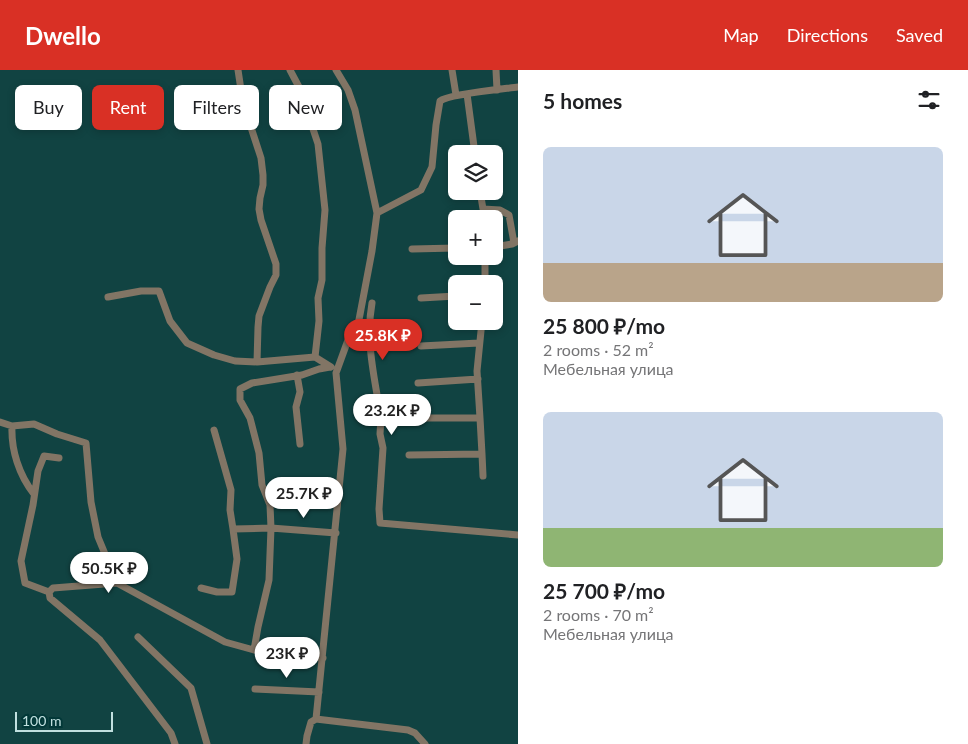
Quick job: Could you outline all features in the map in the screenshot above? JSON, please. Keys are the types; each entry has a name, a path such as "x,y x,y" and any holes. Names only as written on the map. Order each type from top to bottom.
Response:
{"street":[{"path":"238,70 243,103 257,142 264,175 259,209 261,220 276,264 276,275 259,316 257,362"},
{"path":"290,70 315,113 313,129 318,144 325,210 322,280 318,298 319,320 315,358"},
{"path":"316,719 343,449 333,370 358,325 378,212 355,110 348,90 336,70"},
{"path":"452,70 456,96"},
{"path":"496,70 497,90"},
{"path":"378,212 422,190 432,167 436,125 440,101 443,98 518,87"},
{"path":"467,94 474,145"},
{"path":"482,200 483,209 500,210 509,216 516,242 503,244"},
{"path":"412,249 448,248"},
{"path":"108,297 141,291 159,291 170,321 187,343 214,356 235,361 257,362 315,358 333,370"},
{"path":"421,298 448,296"},
{"path":"372,303 370,346 381,418 380,434 383,448 379,509 380,523 518,535"},
{"path":"481,330 478,379 483,476"},
{"path":"421,346 479,343"},
{"path":"254,650 270,580 270,505 262,485 260,454 250,418 240,400 240,389 252,383 297,376 319,369 333,370"},
{"path":"297,376 300,392 296,407 300,444"},
{"path":"418,384 478,379"},
{"path":"381,418 480,418"},
{"path":"0,422 12,426 34,424 86,443 91,502 98,537 117,583"},
{"path":"12,426 13,446 21,474 34,494"},
{"path":"201,588 217,592 232,592 237,559 230,510 231,490 214,430"},
{"path":"409,455 482,454"},
{"path":"49,592 25,583 21,562 38,471 44,456 59,458"},
{"path":"234,529 271,528 336,533"},
{"path":"49,592 53,588 117,583 225,642 254,650 323,658"},
{"path":"49,592 50,598 100,640 171,733 175,744"},
{"path":"138,637 191,688 207,744"},
{"path":"255,689 319,692"},
{"path":"306,744 311,722 316,719 408,730 416,733 425,744"}]}
